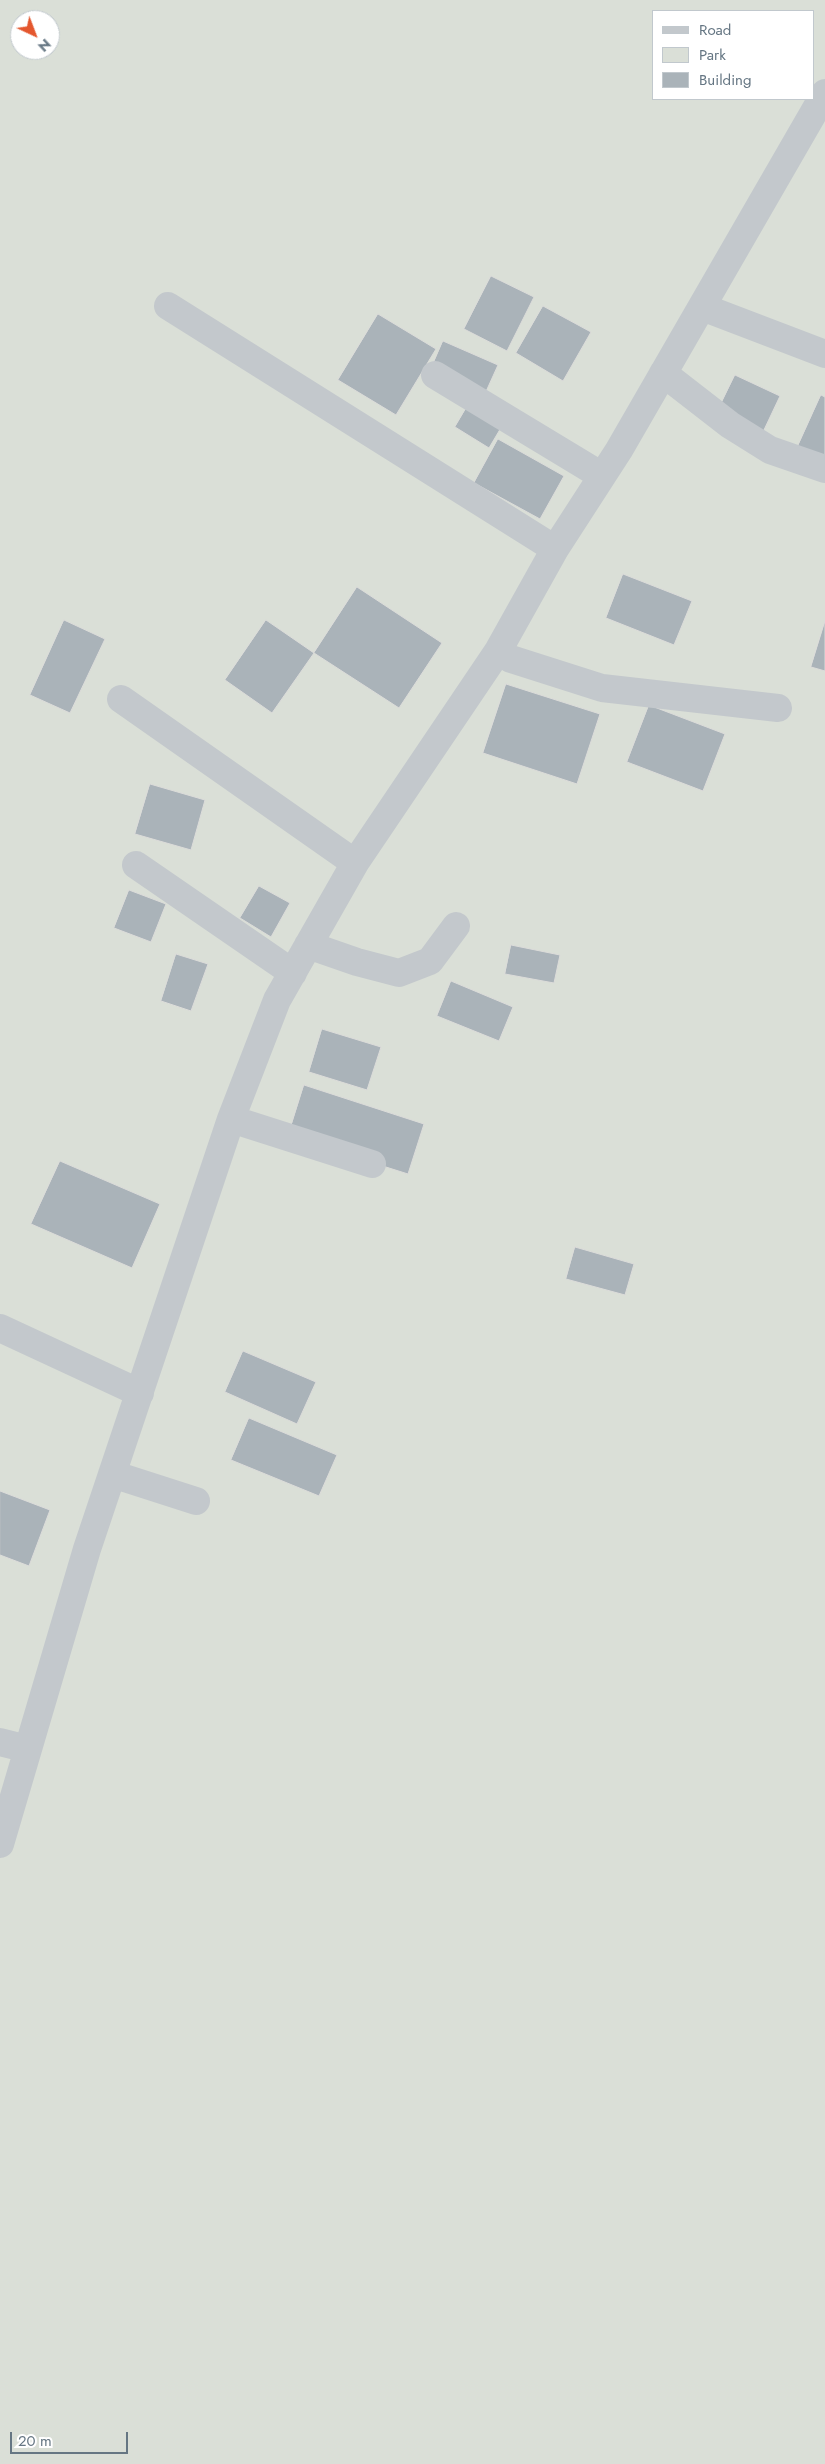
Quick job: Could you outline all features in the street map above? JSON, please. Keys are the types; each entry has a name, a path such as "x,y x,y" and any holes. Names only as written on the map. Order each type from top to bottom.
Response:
{"street":[{"path":"0,1844 87,1549 231,1119 277,1000 355,863 498,651 555,549 602,476 663,373 825,93"},
{"path":"168,306 555,549"},
{"path":"702,307 825,354"},
{"path":"663,373 730,425 770,450 825,469"},
{"path":"434,375 602,476"},
{"path":"498,651 511,659 602,688 778,708"},
{"path":"121,699 355,863"},
{"path":"136,865 293,973"},
{"path":"308,945 357,962 399,973 430,961 456,926"},
{"path":"231,1119 372,1164"},
{"path":"0,1328 140,1392"},
{"path":"112,1474 196,1501"},
{"path":"0,1742 28,1749"}],"green space":[{"path":"0,0 825,0 825,2464 0,2464"}],"building":[{"path":"491,276 534,297 507,351 464,329"},
{"path":"543,306 591,332 563,381 516,353"},
{"path":"378,314 436,349 396,415 338,380"},
{"path":"443,341 498,365 484,396 430,371"},
{"path":"735,375 780,396 763,432 718,410"},
{"path":"821,395 825,397 825,460 797,448"},
{"path":"468,405 502,426 489,448 455,427"},
{"path":"498,439 564,476 540,519 474,483"},
{"path":"623,574 692,601 674,645 606,618"},
{"path":"357,587 442,643 399,708 314,653"},
{"path":"64,620 105,639 70,713 30,695"},
{"path":"266,620 314,653 272,713 225,680"},
{"path":"825,621 825,671 811,667"},
{"path":"506,684 600,714 577,784 483,753"},
{"path":"649,705 725,734 703,791 627,762"},
{"path":"150,784 205,800 191,850 135,834"},
{"path":"259,886 290,903 271,937 240,918"},
{"path":"129,890 166,904 151,942 114,928"},
{"path":"511,945 560,955 554,983 505,974"},
{"path":"176,954 208,964 191,1011 161,1001"},
{"path":"451,981 513,1007 499,1041 437,1016"},
{"path":"322,1029 381,1047 367,1090 309,1072"},
{"path":"304,1085 424,1124 408,1174 288,1136"},
{"path":"60,1161 160,1204 132,1268 31,1224"},
{"path":"575,1247 634,1264 625,1295 566,1279"},
{"path":"243,1351 316,1382 297,1424 225,1392"},
{"path":"249,1418 337,1455 319,1496 231,1460"},
{"path":"0,1491 50,1510 29,1566 0,1555"}]}
